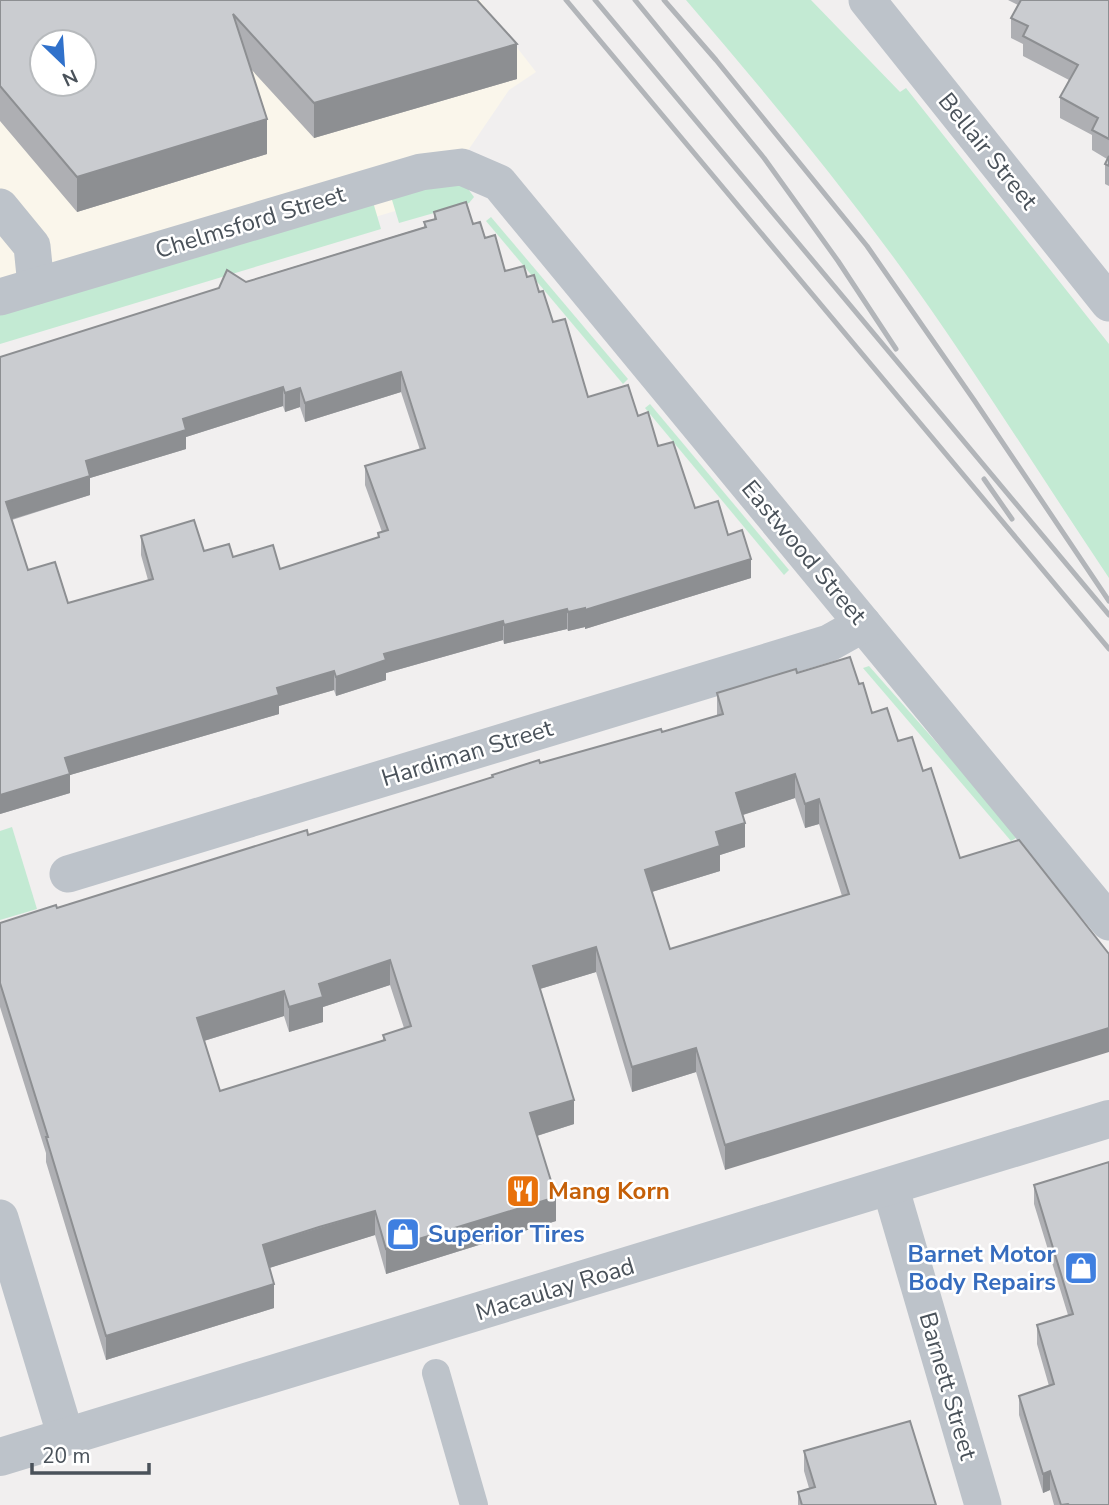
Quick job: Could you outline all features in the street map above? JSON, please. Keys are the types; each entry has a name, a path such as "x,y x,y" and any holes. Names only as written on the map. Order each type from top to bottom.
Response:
{"street":[{"name":"Bellair Street","path":"867,0 1109,303"},
{"name":"Chelmsford Street","path":"0,297 421,172 462,167 499,183"},
{"name":"Eastwood Street","path":"499,183 1109,922"},
{"path":"0,207 32,246 36,286"},
{"name":"Hardiman Street","path":"68,874 829,643 863,624"},
{"name":"Macaulay Road","path":"0,1457 1109,1119"},
{"name":"Barnett Street","path":"890,1186 983,1505"},
{"path":"0,1218 66,1437"},
{"path":"436,1373 474,1505"}],"shaded area":[{"path":"0,0 480,0 536,72 509,90 435,199 0,330"}],"green space":[{"path":"686,0 811,0 900,92 906,88 1109,344 1109,578 966,361 884,244 787,120"},
{"path":"457,174 474,197 469,203 399,223 389,190"},
{"path":"373,202 381,229 0,344 0,308"},
{"path":"491,217 628,379 623,384 486,221"},
{"path":"650,404 789,570 784,575 645,408"},
{"path":"869,666 1019,836 1011,841 863,668"},
{"path":"12,827 37,909 0,920 0,831"}],"building":[{"path":"0,0 477,0 517,44 314,103 233,14 267,119 77,177 0,86"},
{"path":"1021,0 1109,0 1109,139 1092,130 1098,118 1060,97 1078,65 1023,36 1028,26 1011,18"},
{"path":"466,202 473,224 480,222 485,238 495,235 505,271 524,266 527,277 534,275 539,292 543,291 553,322 565,319 588,397 628,385 638,416 648,412 658,446 673,442 695,508 718,501 728,535 742,530 751,559 585,610 568,612 567,609 504,625 503,621 384,654 386,660 336,677 334,671 277,688 279,695 65,758 70,774 0,795 0,357 219,288 227,270 246,282 426,227 424,222 436,219 434,212","holes":["401,372 425,448 365,466 388,530 378,533 379,537 280,569 273,545 233,557 229,544 204,551 194,520 141,536 153,579 68,603 55,562 28,570 6,502 90,476 86,461 186,430 183,419 283,387 285,393 300,388 305,403"]},
{"path":"850,657 859,684 863,683 872,713 887,708 898,741 912,737 923,771 931,768 960,858 1019,840 1109,954 1109,1028 725,1145 696,1048 632,1067 596,947 533,966 574,1100 530,1113 556,1197 386,1249 375,1211 319,1227 263,1245 274,1284 106,1336 0,983 0,923 56,905 57,908 307,830 308,835 539,760 540,763 723,714 717,693 796,669 797,673","holes":["795,774 805,804 819,799 849,894 670,949 645,870 720,846 716,832 745,823 736,793","390,960 411,1026 383,1035 385,1040 220,1091 197,1018 284,991 289,1007 323,997 319,984"]},
{"path":"1109,1162 1109,1505 1061,1505 1050,1471 1043,1474 1019,1396 1054,1384 1037,1325 1073,1314 1034,1185"},
{"path":"910,1421 936,1505 802,1505 798,1492 815,1487 804,1451"}],"railway":[{"path":"566,0 1109,649"},
{"path":"595,0 1109,615"},
{"path":"635,0 764,158 838,261 896,349"},
{"path":"664,0 867,246 1109,601"},
{"path":"984,479 1012,519"}],"place":[{"name":"Mang Korn","path":"523,1191"},
{"name":"Superior Tires","path":"403,1234"},
{"name":"Barnet Motor Body Repairs","path":"1081,1268"}]}
